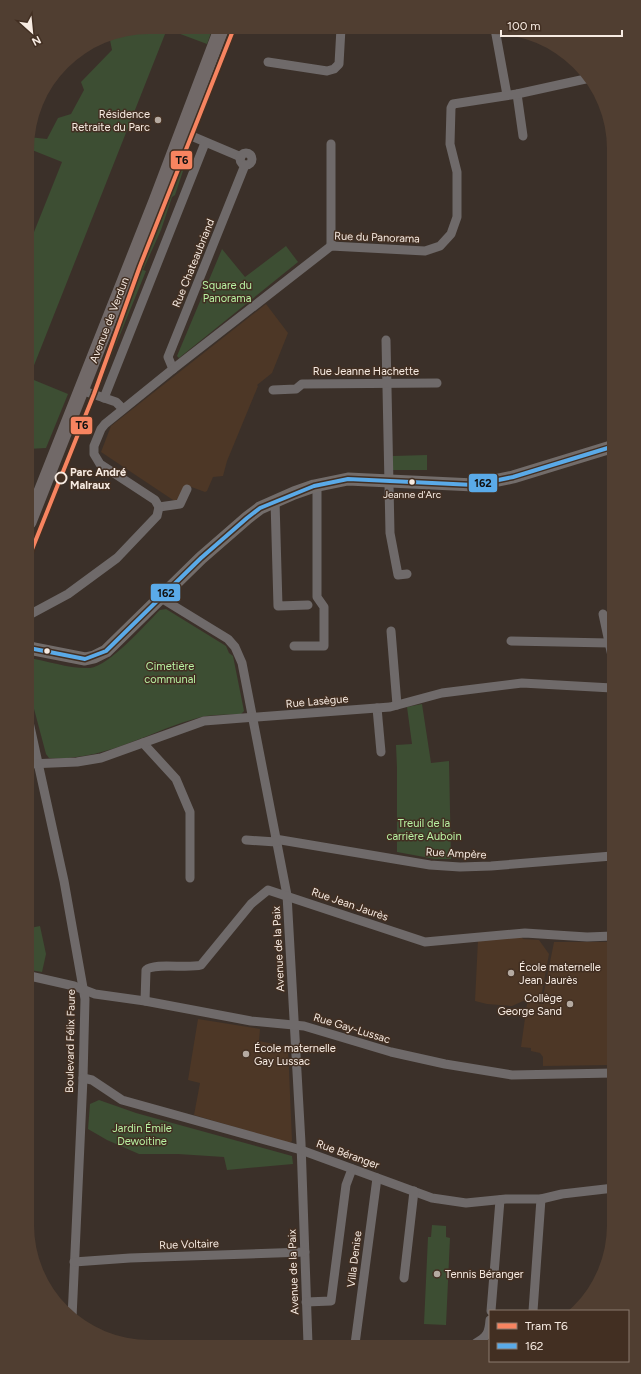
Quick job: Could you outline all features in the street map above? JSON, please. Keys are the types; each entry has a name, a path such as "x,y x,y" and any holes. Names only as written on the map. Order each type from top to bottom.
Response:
{"main road":[{"name":"Avenue de Verdun","path":"34,509 220,34"},
{"path":"34,649 85,659 94,657 115,644 201,558 247,518 275,501 317,485 348,479 474,484 513,477 607,448"}],"street":[{"path":"268,62 327,72 334,69 339,64 341,34"},
{"path":"496,34 506,96 583,79"},
{"path":"517,94 523,136"},
{"name":"Rue du Panorama","path":"159,507 154,500 100,464 94,454 94,446 101,429 123,409 173,369 331,246 425,251 440,246 451,234 457,217 457,172 450,144 451,108 453,104 506,96"},
{"name":"Rue Chateaubriand","path":"173,369 168,357 243,161 182,132"},
{"path":"104,398 205,143"},
{"path":"331,144 331,246"},
{"path":"386,340 390,533 398,574 406,574"},
{"name":"Rue Jeanne Hachette","path":"273,390 296,389 302,384 437,383"},
{"path":"81,390 116,402 123,409"},
{"path":"294,646 324,646 324,607 317,597 317,485"},
{"path":"34,612 68,594 117,558 157,516 159,507 180,504 188,489"},
{"path":"275,501 278,606 308,606"},
{"name":"Avenue de la Paix","path":"161,598 232,642 242,663 287,895 301,1150 308,1340"},
{"path":"603,614 607,633"},
{"path":"391,631 397,705"},
{"path":"511,641 607,643"},
{"name":"Rue Lasègue","path":"34,764 77,762 101,758 204,721 377,708 397,705 442,693 522,683 607,688"},
{"path":"377,708 381,752"},
{"path":"143,743 176,778 190,812 190,878"},
{"name":"Boulevard Félix Faure","path":"34,764 64,882 84,991 83,1078 72,1310"},
{"name":"Rue Ampère","path":"246,840 276,841 430,865 460,867 607,856"},
{"name":"Rue Jean Jaurès","path":"145,1001 144,973 148,967 194,967 201,965 251,904 268,890 287,895 425,942 525,933 587,937 607,936"},
{"name":"Rue Gay-Lussac","path":"34,977 74,986 84,991 251,1021 304,1026 423,1060 512,1075 607,1073"},
{"name":"Rue Béranger","path":"83,1078 92,1080 122,1100 301,1150 432,1198 466,1203 541,1199 562,1194 607,1189"},
{"path":"306,1302 331,1301 346,1185 352,1169"},
{"name":"Villa Denise","path":"356,1340 377,1178"},
{"path":"404,1278 414,1191"},
{"path":"533,1310 541,1199"},
{"path":"491,1310 500,1200"},
{"name":"Rue Voltaire","path":"74,1262 130,1258 304,1252"}],"shaded area":[{"path":"266,304 288,333 272,373 257,385 258,386 227,461 223,476 213,477 207,491 205,492 186,485 176,502 101,452 111,426"},
{"name":"École maternelle Jean Jaurès","path":"521,936 523,939 539,940 549,954 542,992 538,997 532,997 512,1006 487,1004 475,1001 478,940"},
{"name":"Collège George Sand","path":"554,942 607,942 607,1065 543,1066 543,1057 540,1053 531,1051 531,1048 521,1047 527,1004 529,1002 544,1004 544,992"},
{"path":"198,1019 260,1029 259,1041 288,1047 292,1141 289,1143 194,1115 200,1083 188,1080"}],"green space":[{"name":"Parc André Malraux","path":"165,34 34,365 34,232 62,162 34,151 34,138 47,139 58,118 71,114 84,90 81,82 112,50 110,41 112,40 134,35"},
{"name":"Parc André Malraux","path":"180,34 211,34 207,44"},
{"path":"187,153 189,153 175,195 172,197 161,230 143,270 146,271 97,391 146,255"},
{"name":"Square du Panorama","path":"286,246 298,262 179,358 177,356 222,249 245,277"},
{"name":"Parc André Malraux","path":"34,380 68,394 46,448 34,449"},
{"path":"427,455 427,470 393,470 393,456"},
{"name":"Cimetière communal","path":"166,609 226,646 229,653 233,656 244,711 241,714 201,717 127,744 90,755 70,758 49,758 46,754 34,709 34,659 82,668 98,666 117,653 160,610"},
{"name":"Treuil de la carrière Auboin","path":"422,704 431,763 449,761 451,859 435,859 397,852 396,745 412,744 407,707"},
{"path":"40,926 46,954 42,972 34,971 34,927"},
{"name":"Jardin Émile Dewoitine","path":"99,1100 136,1113 292,1156 293,1164 227,1170 224,1157 178,1154 139,1154 107,1140 88,1129 90,1104"},
{"name":"Tennis Béranger","path":"432,1225 446,1226 446,1237 450,1238 446,1325 424,1324 428,1237 431,1237"}],"tram line":[{"name":"T6","path":"34,544 94,394 140,266 232,34"}],"transit line":[{"name":"162","path":"34,649 85,659 106,651 201,558 247,518 260,508 314,486 348,479 474,485 513,477 607,448"}],"place":[{"name":"Résidence Retraite du Parc","path":"158,120"},
{"name":"Parc André Malraux","path":"61,478"},
{"name":"Jeanne d'Arc","path":"412,482"},
{"name":"École maternelle Jean Jaurès","path":"511,973"},
{"name":"Collège George Sand","path":"570,1004"},
{"name":"École maternelle Gay Lussac","path":"246,1054"},
{"name":"Tennis Béranger","path":"437,1274"}]}
